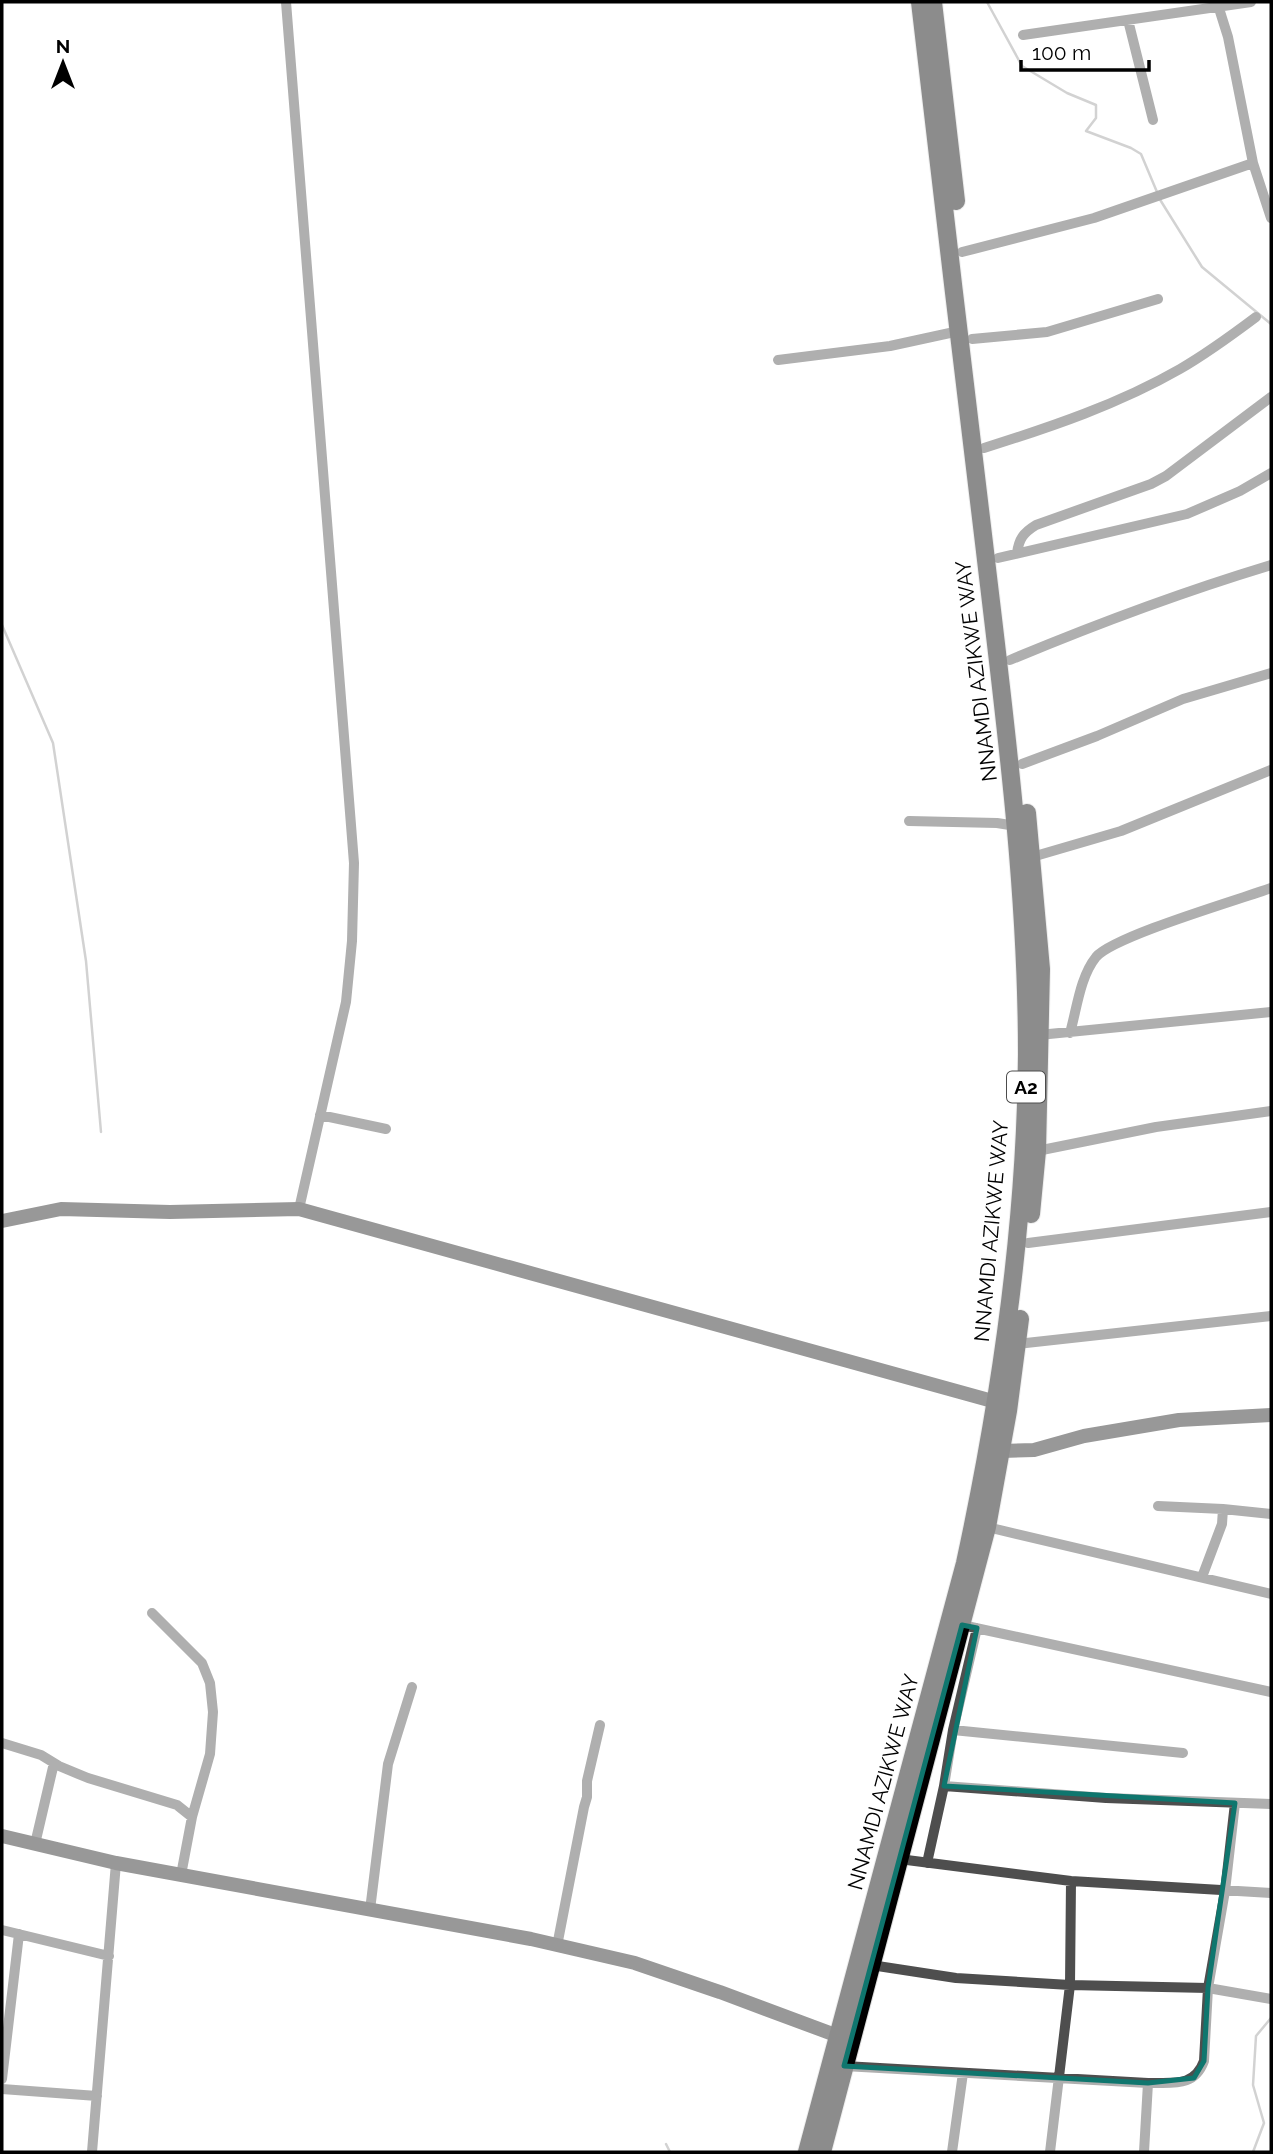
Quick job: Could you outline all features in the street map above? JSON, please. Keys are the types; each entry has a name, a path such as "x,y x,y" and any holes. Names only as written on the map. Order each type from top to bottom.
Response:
{"highway":[{"name":"NNAMDI AZIKWE WAY","path":"822,2152 900,1860 969,1626 1001,1451 1017,1344 1037,1151 1041,969 1032,857 985,448 966,335 920,2"},
{"name":"NNAMDI AZIKWE WAY","path":"807,2152 965,1563 985,1473 1009,1314 1024,1141 1027,1054 1022,905 1016,826 966,335 962,252 933,2"}],"street":[{"path":"286,2 354,863 352,942 346,1002 299,1209"},
{"path":"1023,36 1218,4 1251,2"},
{"path":"1218,4 1228,37 1253,163 1271,218"},
{"path":"1128,20 1153,120"},
{"path":"962,252 1094,218 1253,163"},
{"path":"778,360 966,335 1047,332 1158,299"},
{"path":"985,448 1057,425 1181,369 1256,317"},
{"path":"1017,553 1019,540 1024,532 1036,525 1151,484 1166,476 1271,397"},
{"path":"998,558 1187,514 1240,491 1271,473"},
{"path":"1010,660 1106,620 1271,565"},
{"path":"1022,764 1184,699 1271,673"},
{"path":"1032,857 1121,831 1271,770"},
{"path":"909,821 997,823 1016,826"},
{"path":"1070,1032 1087,971 1098,955 1123,940 1271,888"},
{"path":"1039,1035 1271,1012"},
{"path":"1037,1151 1156,1127 1271,1111"},
{"path":"320,1115 386,1129"},
{"path":"2,1221 61,1209 170,1212 299,1209 996,1402"},
{"path":"1028,1242 1271,1212"},
{"path":"1017,1344 1271,1316"},
{"path":"1001,1451 1034,1450 1084,1436 1179,1420 1271,1415"},
{"path":"1158,1506 1271,1514"},
{"path":"1202,1577 1222,1524 1223,1509"},
{"path":"987,1527 1271,1594"},
{"path":"152,1613 202,1663 210,1683 213,1712 211,1754 192,1817 181,1875"},
{"path":"927,1863 944,1786 969,1626 1271,1692"},
{"path":"370,1910 388,1764 412,1687"},
{"path":"557,1946 600,1725"},
{"path":"953,1730 1184,1753"},
{"path":"2,1743 41,1755 88,1778 177,1805 192,1817"},
{"path":"35,1844 54,1763"},
{"path":"944,1786 1106,1798 1271,1804"},
{"path":"844,2066 1148,2083 1186,2081 1194,2078 1200,2072 1203,2062 1208,1988 1225,1891 1235,1803"},
{"path":"2,1836 116,1863 635,1963 838,2036"},
{"path":"900,1860 1071,1881 1271,1893"},
{"path":"92,2152 116,1863"},
{"path":"1050,2152 1070,1985 1071,1881"},
{"path":"2,1930 109,1956"},
{"path":"2,2079 19,1934"},
{"path":"871,1965 956,1978 1070,1985 1208,1988 1271,2000"},
{"path":"951,2152 962,2073"},
{"path":"1144,2152 1148,2083"},
{"path":"2,2089 97,2096"}],"highlighted area":[{"path":"962,1625 977,1628 944,1786 1235,1803 1208,1988 1204,2061 1194,2078 1148,2083 844,2066"}],"waterway":[{"path":"987,2 1022,66 1067,93 1096,105 1096,118 1086,131 1141,154 1157,192"},
{"path":"1159,198 1202,267 1271,324"},
{"path":"2,625 53,743 86,961 101,1132"},
{"path":"1253,2152 1264,2123 1253,2085 1256,2036 1271,2018"},
{"path":"666,2144 670,2152"}]}
